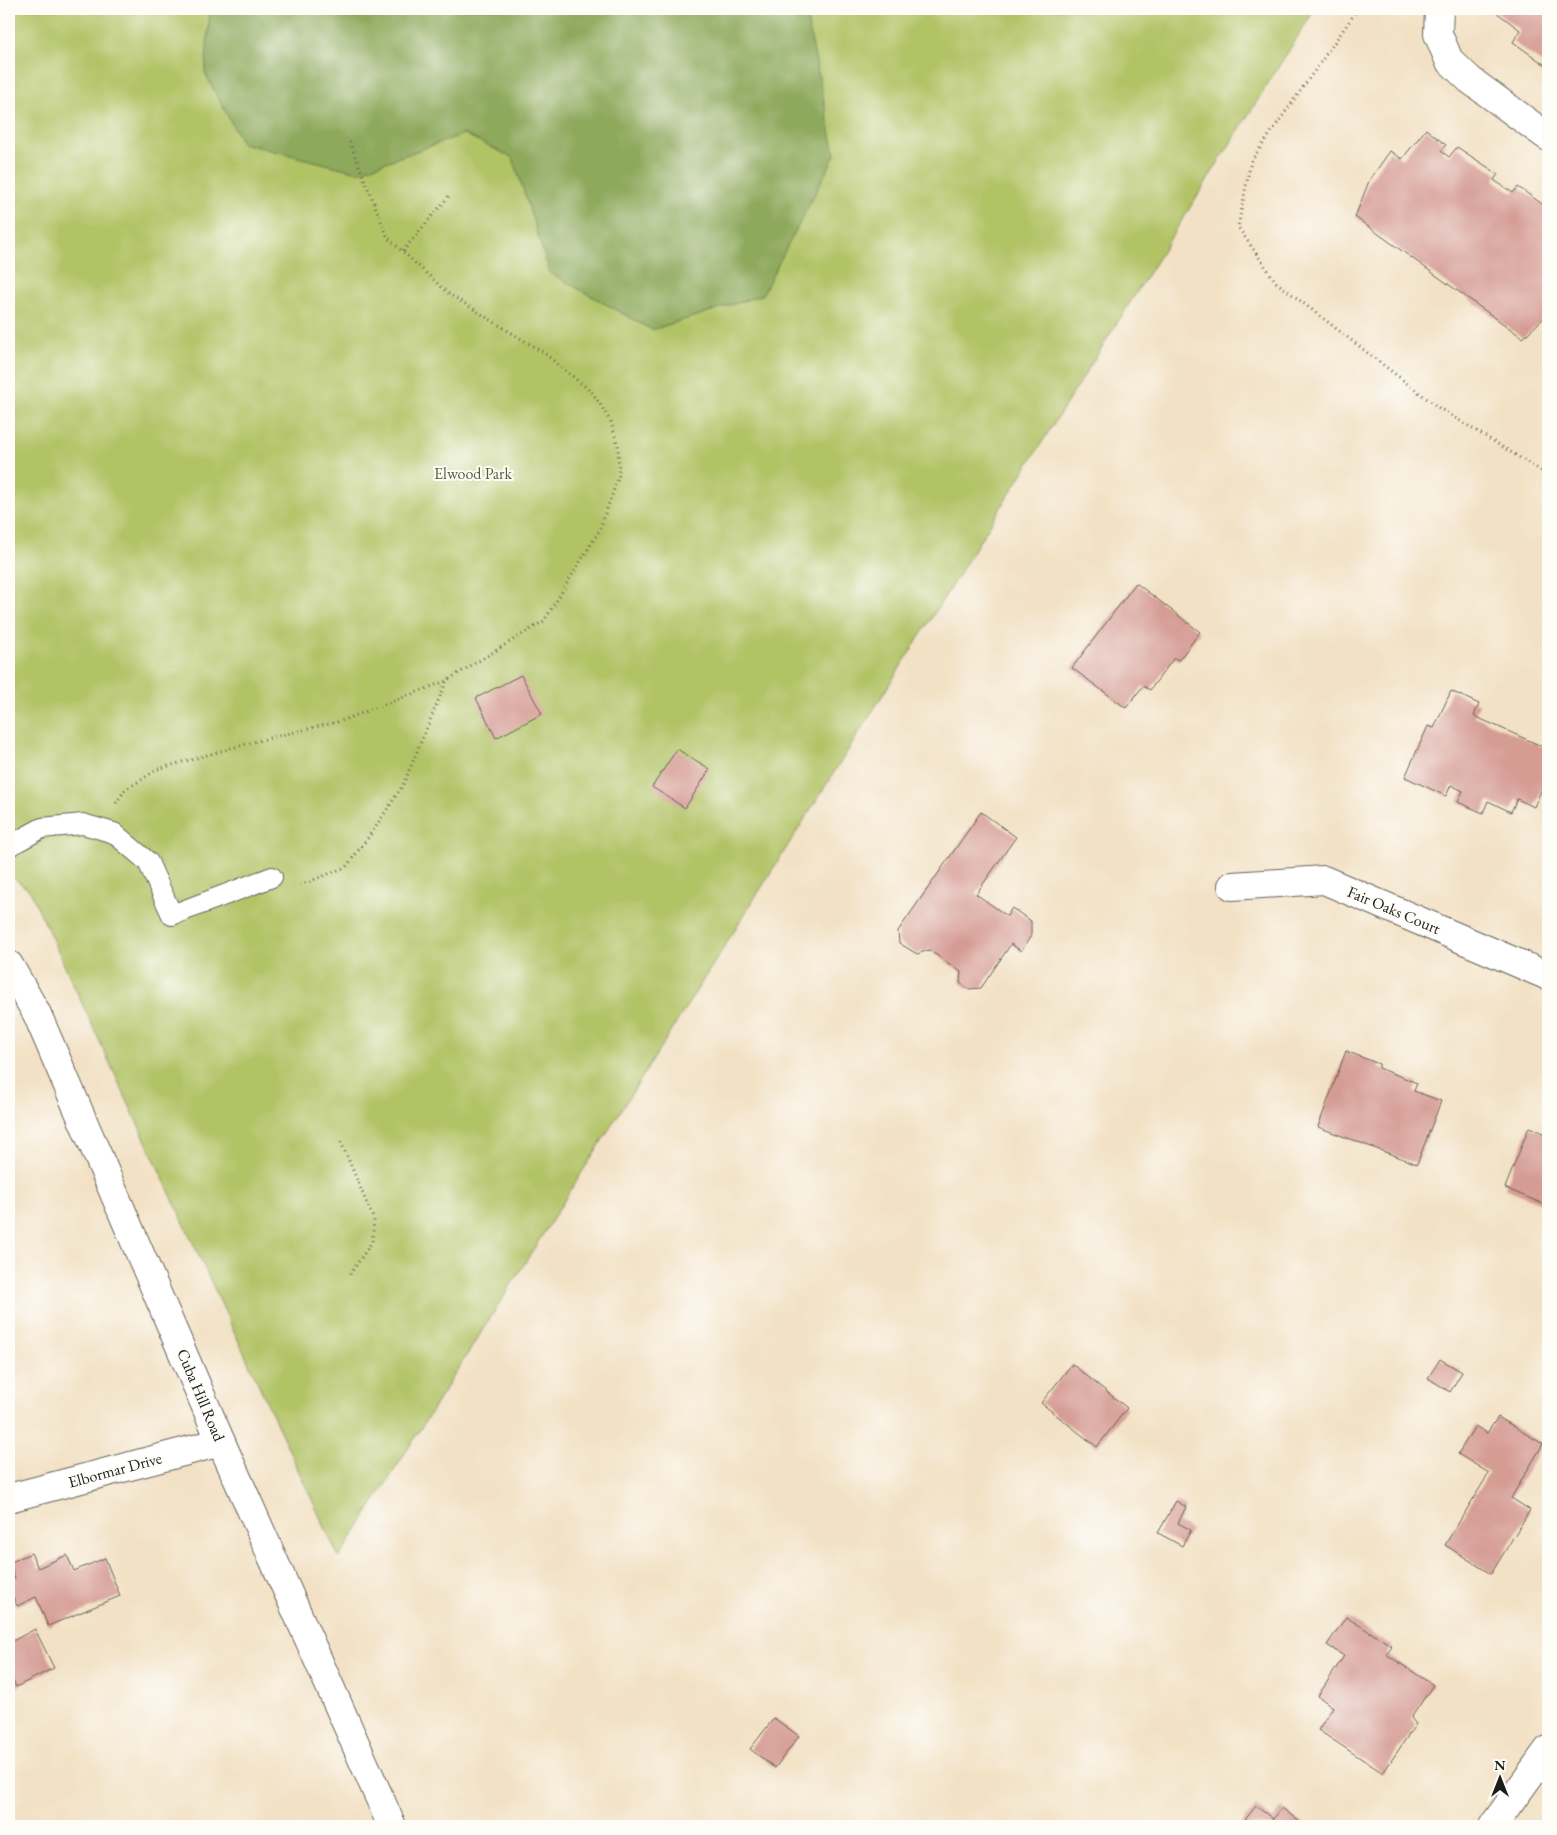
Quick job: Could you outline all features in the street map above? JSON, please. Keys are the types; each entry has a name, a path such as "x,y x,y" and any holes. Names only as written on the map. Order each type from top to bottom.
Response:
{"main road":[{"path":"1438,9 1438,34 1449,60 1470,80 1548,137"},
{"name":"Fair Oaks Court","path":"1232,886 1324,880 1548,976"},
{"name":"Cuba Hill Road","path":"9,965 37,1014 221,1442 392,1826"},
{"name":"Elbormar Drive","path":"9,1498 221,1442"},
{"path":"1494,1826 1548,1750"}],"lane":[{"path":"9,846 42,828 83,824 114,832 148,862 172,915 272,877"}],"path":[{"path":"1358,9 1251,161 1238,227 1276,282 1439,408 1548,475"},
{"path":"100,828 125,790 158,769 253,742 341,721 446,681 544,621 600,531 620,476 618,446 611,422 593,393 544,353 449,294 388,238 348,138"},
{"path":"403,251 449,196"},
{"path":"296,887 346,867 373,831 403,785 446,681"},
{"path":"341,1142 374,1220 372,1242 348,1277"}],"green space":[{"name":"Elwood Park","path":"9,9 1315,9 339,1558 30,891 9,874"},
{"path":"210,9 805,9 835,155 762,295 652,330 550,273 513,158 464,134 358,172 242,143 205,73"}],"building":[{"path":"1492,9 1548,9 1548,67 1513,42 1520,30"},
{"path":"1426,129 1446,145 1441,151 1449,157 1457,147 1498,174 1494,180 1513,193 1518,187 1548,208 1548,314 1523,338 1355,217 1369,181 1390,151 1402,159"},
{"path":"1136,583 1200,632 1179,660 1174,658 1150,690 1143,686 1126,708 1072,668"},
{"path":"521,675 542,714 496,738 476,698"},
{"path":"1451,691 1479,704 1474,716 1548,749 1548,775 1534,807 1517,799 1511,812 1488,801 1483,813 1458,802 1463,791 1451,785 1446,796 1405,777 1428,726 1434,728"},
{"path":"677,749 710,769 685,808 652,787"},
{"path":"981,812 1016,837 976,894 1007,916 1012,908 1031,921 1031,936 1021,951 1011,944 981,988 968,989 960,983 961,972 929,950 917,954 899,943 898,931"},
{"path":"1346,1051 1379,1064 1379,1068 1417,1083 1414,1091 1441,1101 1417,1164 1318,1127"},
{"path":"1529,1127 1548,1135 1548,1206 1505,1188"},
{"path":"1440,1359 1462,1372 1450,1392 1428,1378"},
{"path":"1072,1364 1127,1408 1097,1447 1041,1403"},
{"path":"1498,1417 1543,1444 1511,1498 1530,1510 1491,1574 1445,1545 1489,1473 1458,1454 1475,1426 1487,1433"},
{"path":"1176,1501 1186,1507 1178,1523 1191,1530 1182,1546 1158,1533"},
{"path":"31,1553 38,1568 67,1555 74,1571 105,1558 120,1596 48,1626 36,1597 17,1606 9,1586 9,1582 15,1579 9,1563"},
{"path":"1346,1617 1392,1646 1386,1654 1433,1685 1411,1718 1416,1724 1383,1773 1318,1730 1333,1707 1318,1696 1344,1656 1327,1645"},
{"path":"35,1629 54,1668 16,1687 9,1673 9,1643"},
{"path":"774,1718 799,1736 775,1768 750,1749"},
{"path":"1256,1806 1273,1819 1282,1808 1305,1826 1240,1826"}]}
